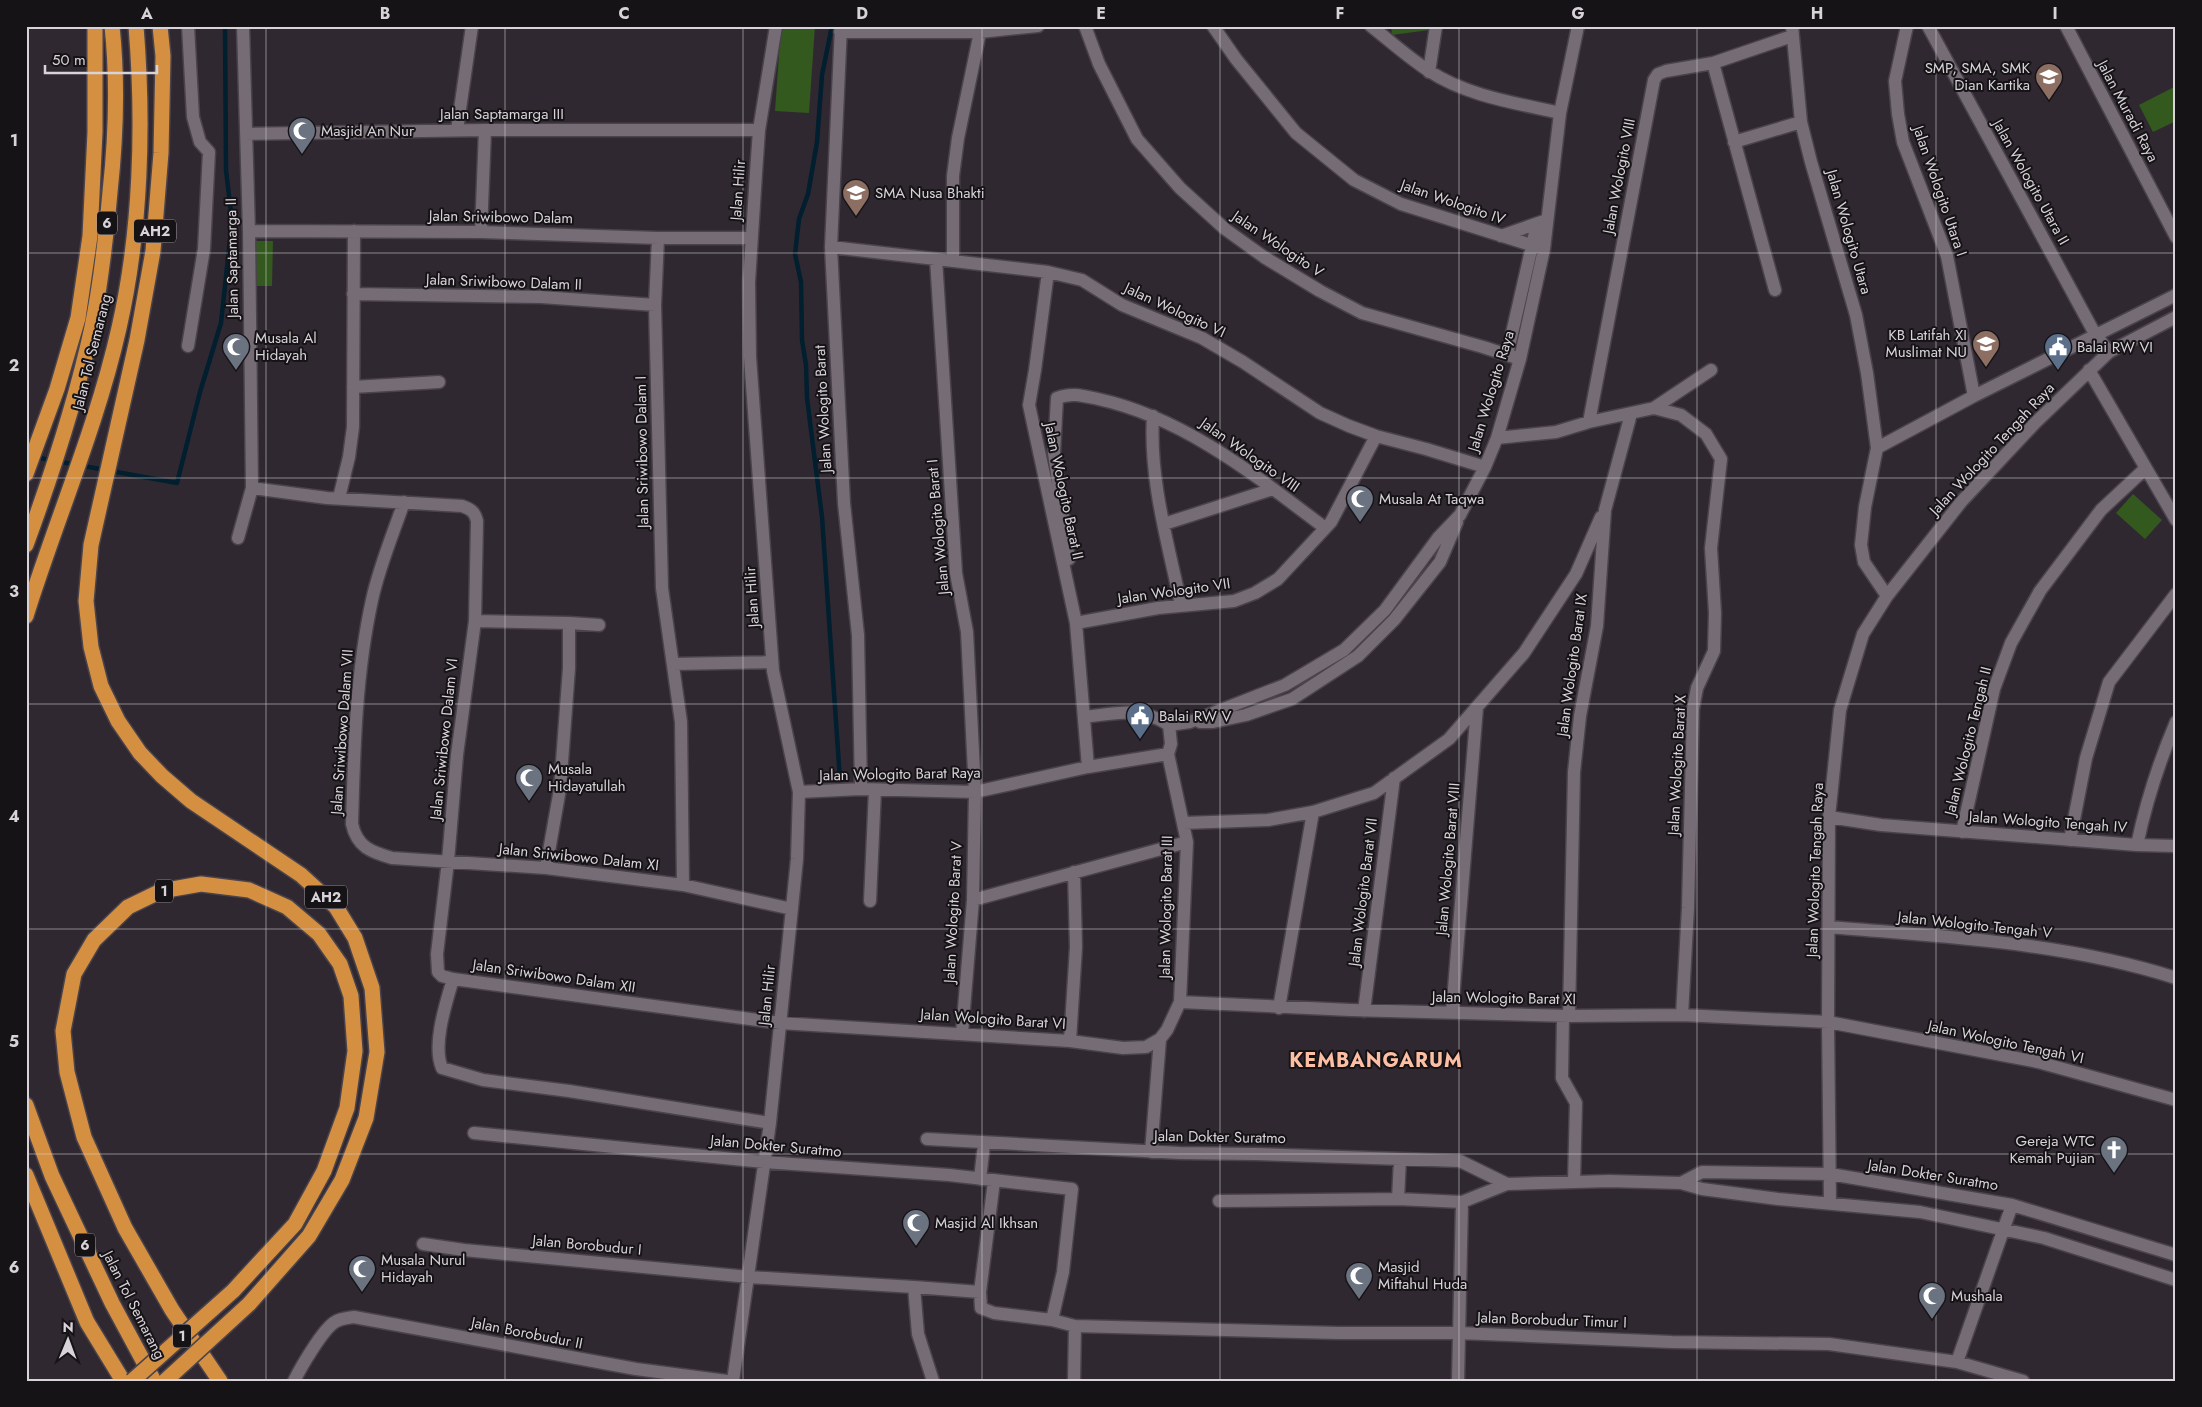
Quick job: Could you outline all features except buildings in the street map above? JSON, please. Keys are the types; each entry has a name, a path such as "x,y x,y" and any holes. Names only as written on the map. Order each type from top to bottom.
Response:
{"highway":[{"path":"26,474 57,390 78,318 90,236 95,132 95,26"},
{"name":"Jalan Tol Semarang","path":"26,544 70,417 92,326 106,241 116,140 116,64 112,26"},
{"name":"Jalan Tol Semarang","path":"26,616 92,423 119,328 133,242 140,142 136,26"},
{"name":"AH2","path":"160,26 163,56 161,153 154,251 91,545 86,601 90,647 101,686 118,721 140,753 191,801 302,874 336,907 355,938 372,988 377,1052 366,1118 342,1180 308,1236 249,1304 165,1381"},
{"name":"1","path":"132,1381 233,1291 295,1224 324,1171 347,1108 355,1051 351,996 340,964 319,934 287,907 249,890 201,884 161,891 128,907 94,940 74,974 63,1031 66,1072 84,1137 125,1228 172,1310 220,1381"},
{"name":"Jalan Tol Semarang","path":"26,1105 52,1176 112,1304 154,1381"},
{"name":"6","path":"26,1175 87,1322 123,1381"}],"street":[{"path":"188,26 193,118 200,142 209,152 204,249 188,346"},
{"name":"Jalan Saptamarga II","path":"238,538 252,488 249,231 243,26"},
{"path":"457,130 472,26"},
{"name":"Jalan Hilir","path":"764,1162 770,1123 797,859 799,792 772,662 750,357 751,238 759,130 776,26"},
{"path":"841,29 980,32 1038,26"},
{"name":"Jalan Wologito V","path":"1085,26 1099,64 1137,139 1180,188 1226,229 1264,258 1362,313 1520,360"},
{"name":"Jalan Wologito IV","path":"1213,26 1236,59 1296,133 1354,180 1401,204 1538,248"},
{"path":"1371,26 1430,72 1460,87 1503,100 1560,113"},
{"path":"1430,72 1436,26"},
{"name":"Jalan Wologito Raya","path":"1170,725 1190,722 1213,722 1246,715 1292,699 1358,656 1394,620 1440,562 1497,438 1520,360 1560,113 1578,26"},
{"name":"Jalan Wologito Utara I","path":"1907,26 1895,81 1903,142 1947,256 1974,396"},
{"name":"Jalan Wologito Utara II","path":"1928,26 2095,334 2108,352"},
{"name":"Jalan Muradi Raya","path":"2066,26 2176,237"},
{"name":"Jalan Wologito Barat","path":"841,29 831,247 844,503 858,635 862,789"},
{"name":"Jalan Wologito VIII","path":"1589,422 1654,80 1658,74 1666,71 1714,63 1792,31"},
{"name":"Jalan Wologito Utara","path":"1792,31 1801,122 1856,316 1867,373 1877,448 1865,507 1861,545 1864,562 1887,596"},
{"path":"953,261 953,176 958,138 980,32"},
{"path":"1714,63 1775,290"},
{"path":"1734,142 1801,122"},
{"name":"Jalan Saptamarga III","path":"246,134 457,130 759,130"},
{"path":"481,232 484,130"},
{"path":"1502,236 1542,221"},
{"name":"Jalan Sriwibowo Dalam","path":"249,231 481,232 658,238 751,238"},
{"path":"339,498 352,442 354,231"},
{"name":"Jalan Sriwibowo Dalam I","path":"658,238 655,305 662,588 681,722 682,885"},
{"name":"Jalan Wologito VI","path":"831,247 1048,272 1082,280 1122,305 1202,338 1243,362 1320,413 1376,436 1484,467"},
{"path":"1507,355 1538,248"},
{"name":"Jalan Wologito Barat I","path":"936,259 956,573 966,632 975,792"},
{"name":"Jalan Wologito Barat II","path":"1048,272 1035,370 1028,405 1076,623 1088,768"},
{"name":"Jalan Sriwibowo Dalam II","path":"353,294 541,298 655,305"},
{"path":"1877,448 2095,334 2176,295"},
{"name":"Jalan Wologito Tengah Raya","path":"1830,1203 1828,927 1830,817 1840,710 1863,634 1887,596 1961,502 2035,423 2108,352 2176,317"},
{"path":"1497,438 1556,432 1589,422 1654,408 1711,370"},
{"path":"2089,370 2176,520"},
{"path":"353,387 439,382"},
{"name":"Jalan Wologito VIII","path":"1076,623 1054,452 1057,398 1066,394 1124,404 1187,431 1273,489 1325,528"},
{"name":"Jalan Wologito Barat X","path":"1654,408 1680,415 1706,434 1721,460 1711,548 1715,613 1714,651 1697,688 1693,708 1688,908 1682,1015"},
{"name":"Jalan Wologito Barat IX","path":"1574,1182 1576,1103 1562,1078 1566,1016 1574,772 1580,716 1597,626 1604,510 1631,414"},
{"path":"1153,416 1155,473 1181,605"},
{"name":"Jalan Wologito VII","path":"1076,623 1181,605 1234,601 1255,593 1278,579 1331,522 1376,436"},
{"name":"Jalan Wologito Tengah II","path":"1962,832 1994,689 2012,643 2040,591 2101,510 2146,468"},
{"path":"252,488 339,498 404,502"},
{"path":"1164,524 1273,489"},
{"name":"Jalan Sriwibowo Dalam VI","path":"404,502 462,506 472,510 478,521 475,621 456,755 448,861"},
{"name":"Jalan Sriwibowo Dalam VII","path":"363,845 355,836 352,824 355,730 364,640 372,597 404,502"},
{"path":"1183,823 1268,820 1313,812 1374,792 1449,738 1524,653 1576,574 1604,510"},
{"path":"2070,840 2086,758 2109,682 2176,594"},
{"path":"475,621 599,625"},
{"path":"546,868 560,789 569,668 569,624"},
{"path":"673,664 772,662"},
{"name":"Jalan Wologito Barat VIII","path":"1452,1013 1477,707"},
{"path":"1085,717 1133,712 1154,715 1170,725"},
{"path":"2137,845 2145,809 2163,752 2176,722"},
{"name":"Jalan Wologito Barat III","path":"1170,725 1171,744 1168,754 1187,842 1180,1002"},
{"name":"Jalan Wologito Barat Raya","path":"799,792 862,789 975,792 1088,768 1168,754"},
{"name":"Jalan Wologito Barat VII","path":"1364,1011 1394,778"},
{"path":"870,901 875,790"},
{"name":"Jalan Wologito Barat V","path":"962,1034 973,900 975,792"},
{"path":"1279,1008 1313,812"},
{"name":"Jalan Wologito Tengah IV","path":"1830,817 1881,826 2137,845 2175,843"},
{"path":"973,900 1187,842"},
{"name":"Jalan Sriwibowo Dalam XI","path":"363,845 377,853 392,858 546,868 682,885 792,909"},
{"name":"Jalan Sriwibowo Dalam XII","path":"448,861 436,964 438,972 442,976 780,1023"},
{"path":"1070,1040 1076,947 1074,872"},
{"name":"Jalan Wologito Tengah V","path":"1828,927 2036,946 2156,971 2176,978"},
{"path":"453,979 444,1007 439,1049 439,1060 442,1068 482,1080 569,1091 770,1123"},
{"path":"1151,1152 1160,1039 1167,1030 1180,1002"},
{"name":"Jalan Wologito Barat XI","path":"1180,1002 1364,1011 1566,1016 1682,1015 1828,1022"},
{"name":"Jalan Wologito Tengah VI","path":"1828,1022 2038,1062 2176,1100"},
{"name":"Jalan Wologito Barat VI","path":"780,1023 1070,1040 1123,1048 1146,1047 1160,1039"},
{"name":"Jalan Dokter Suratmo","path":"474,1133 764,1162 1068,1188 1073,1191 1063,1272 1052,1320"},
{"name":"Jalan Dokter Suratmo","path":"928,1139 984,1144 1151,1152 1460,1161 1507,1184"},
{"path":"980,1179 984,1144"},
{"path":"1398,1199 1400,1159"},
{"path":"733,1381 764,1162"},
{"name":"Jalan Dokter Suratmo","path":"1680,1183 1702,1172 1830,1174 2012,1205 2176,1255"},
{"path":"980,1292 994,1181"},
{"name":"Jalan Dokter Suratmo","path":"1219,1201 1398,1199 1462,1202 1507,1184 1574,1182 1680,1183 1712,1190 1920,1212 2044,1238 2176,1280"},
{"path":"1458,1381 1462,1202"},
{"path":"1957,1362 2012,1205"},
{"name":"Jalan Borobudur I","path":"423,1244 749,1277 980,1292"},
{"path":"914,1287 918,1334 933,1381"},
{"name":"Jalan Borobudur Timur I","path":"980,1292 981,1308 988,1312 1052,1320 1075,1326 1339,1333 1459,1333 1672,1342 1829,1344 1957,1362 2023,1381"},
{"name":"Jalan Borobudur II","path":"294,1381 326,1330 335,1322 344,1318 354,1317 636,1369 727,1381"},
{"path":"1074,1381 1075,1326"}],"green space":[{"path":"781,26 815,26 809,113 775,111"},
{"path":"1391,26 1436,26 1437,29 1392,35"},
{"path":"2176,86 2176,121 2153,132 2139,105"},
{"path":"255,241 273,241 272,286 254,286"},
{"path":"2133,494 2162,520 2145,539 2116,513"}],"waterway":[{"path":"34,457 177,483 200,392 221,323 232,221 226,170 225,26"},
{"path":"832,26 822,75 817,142 808,194 799,219 795,254 801,282 802,340 806,365 807,398 822,517 840,780"}],"place":[{"name":"SMP, SMA, SMK Dian Kartika","path":"2049,101"},
{"name":"Masjid An Nur","path":"302,155"},
{"name":"SMA Nusa Bhakti","path":"856,217"},
{"name":"KB Latifah XI Muslimat NU","path":"1986,368"},
{"name":"Musala Al Hidayah","path":"236,371"},
{"name":"Balai RW VI","path":"2058,371"},
{"name":"Musala At Taqwa","path":"1360,523"},
{"name":"Balai RW V","path":"1140,740"},
{"name":"Musala Hidayatullah","path":"529,802"},
{"name":"Gereja WTC Kemah Pujian","path":"2114,1174"},
{"name":"Masjid Al Ikhsan","path":"916,1247"},
{"name":"Musala Nurul Hidayah","path":"362,1293"},
{"name":"Masjid Miftahul Huda","path":"1359,1300"},
{"name":"Mushala","path":"1932,1320"}],"district":[{"name":"KEMBANGARUM","path":"1376,1060"}]}
